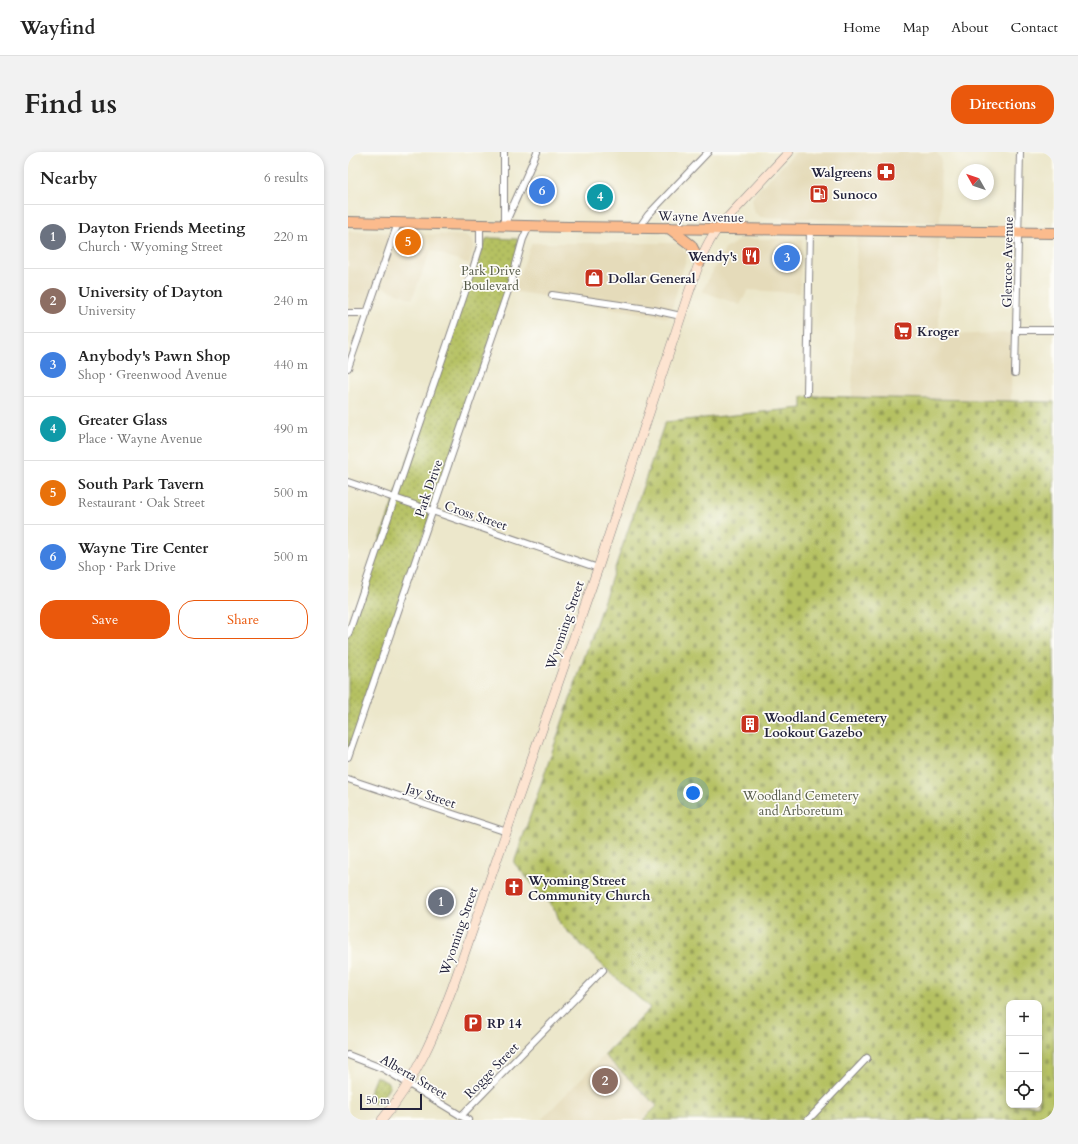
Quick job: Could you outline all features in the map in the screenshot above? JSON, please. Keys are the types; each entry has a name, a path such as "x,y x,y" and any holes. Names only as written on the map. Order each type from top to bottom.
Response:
{"main road":[{"name":"Wayne Avenue","path":"348,222 504,226 1054,233"},
{"path":"669,228 691,245 700,262"}],"street":[{"path":"504,152 504,226"},
{"path":"504,226 537,152"},
{"name":"Wyoming Street","path":"382,1120 408,1083 431,1042 441,1019 598,568 700,262 709,242 718,228 788,152"},
{"name":"Glencoe Avenue","path":"1015,373 1020,152"},
{"path":"644,228 642,225 648,215 706,153"},
{"path":"348,368 398,223"},
{"path":"348,635 473,269 480,246 480,225"},
{"name":"Park Drive","path":"348,757 529,226"},
{"path":"807,393 810,230"},
{"path":"552,295 654,310 681,316"},
{"path":"348,313 367,313"},
{"path":"1016,330 1054,330"},
{"name":"Cross Street","path":"348,482 598,568"},
{"name":"Jay Street","path":"348,779 507,832"},
{"name":"Rogge Street","path":"461,1116 603,970"},
{"name":"Alberta Street","path":"348,1054 384,1069 468,1120"},
{"path":"808,1120 867,1058"}],"shaded area":[{"path":"796,152 936,152 941,158 940,222 761,217 755,213 752,207 752,199 757,191"},
{"path":"348,231 467,236 475,245 469,264 431,250 412,299 379,286 365,310 348,309"},
{"path":"857,235 939,236 939,335 1012,333 1011,400 852,397"},
{"path":"741,239 802,239 800,293 748,290 740,305 702,291 725,249"},
{"path":"532,243 677,243 683,248 687,256 669,318 513,291"},
{"path":"604,1055 657,1106 643,1120 541,1120"}],"green space":[{"name":"Park Drive Boulevard","path":"486,239 518,239 516,247 520,251 348,757 348,635 480,246 484,246"},
{"name":"Woodland Cemetery and Arboretum","path":"811,396 1054,402 1054,1120 643,1120 657,1106 604,1055 650,1008 603,966 560,924 556,911 514,863 665,422 802,408 802,397"},
{"path":"376,1076 388,1083 390,1086 378,1104 367,1099"}],"place":[{"name":"Walgreens","path":"886,172"},
{"name":"Wayne Tire Center","path":"542,191"},
{"name":"Sunoco","path":"819,194"},
{"name":"Greater Glass","path":"600,197"},
{"name":"South Park Tavern","path":"408,242"},
{"name":"Wendy's","path":"751,256"},
{"name":"Anybody's Pawn Shop","path":"787,258"},
{"name":"Dollar General","path":"594,278"},
{"name":"Kroger","path":"903,331"},
{"name":"Woodland Cemetery Lookout Gazebo","path":"750,724"},
{"name":"Wyoming Street Community Church","path":"514,887"},
{"name":"Dayton Friends Meeting","path":"441,902"},
{"name":"RP 14","path":"473,1023"},
{"name":"University of Dayton","path":"605,1081"}]}
